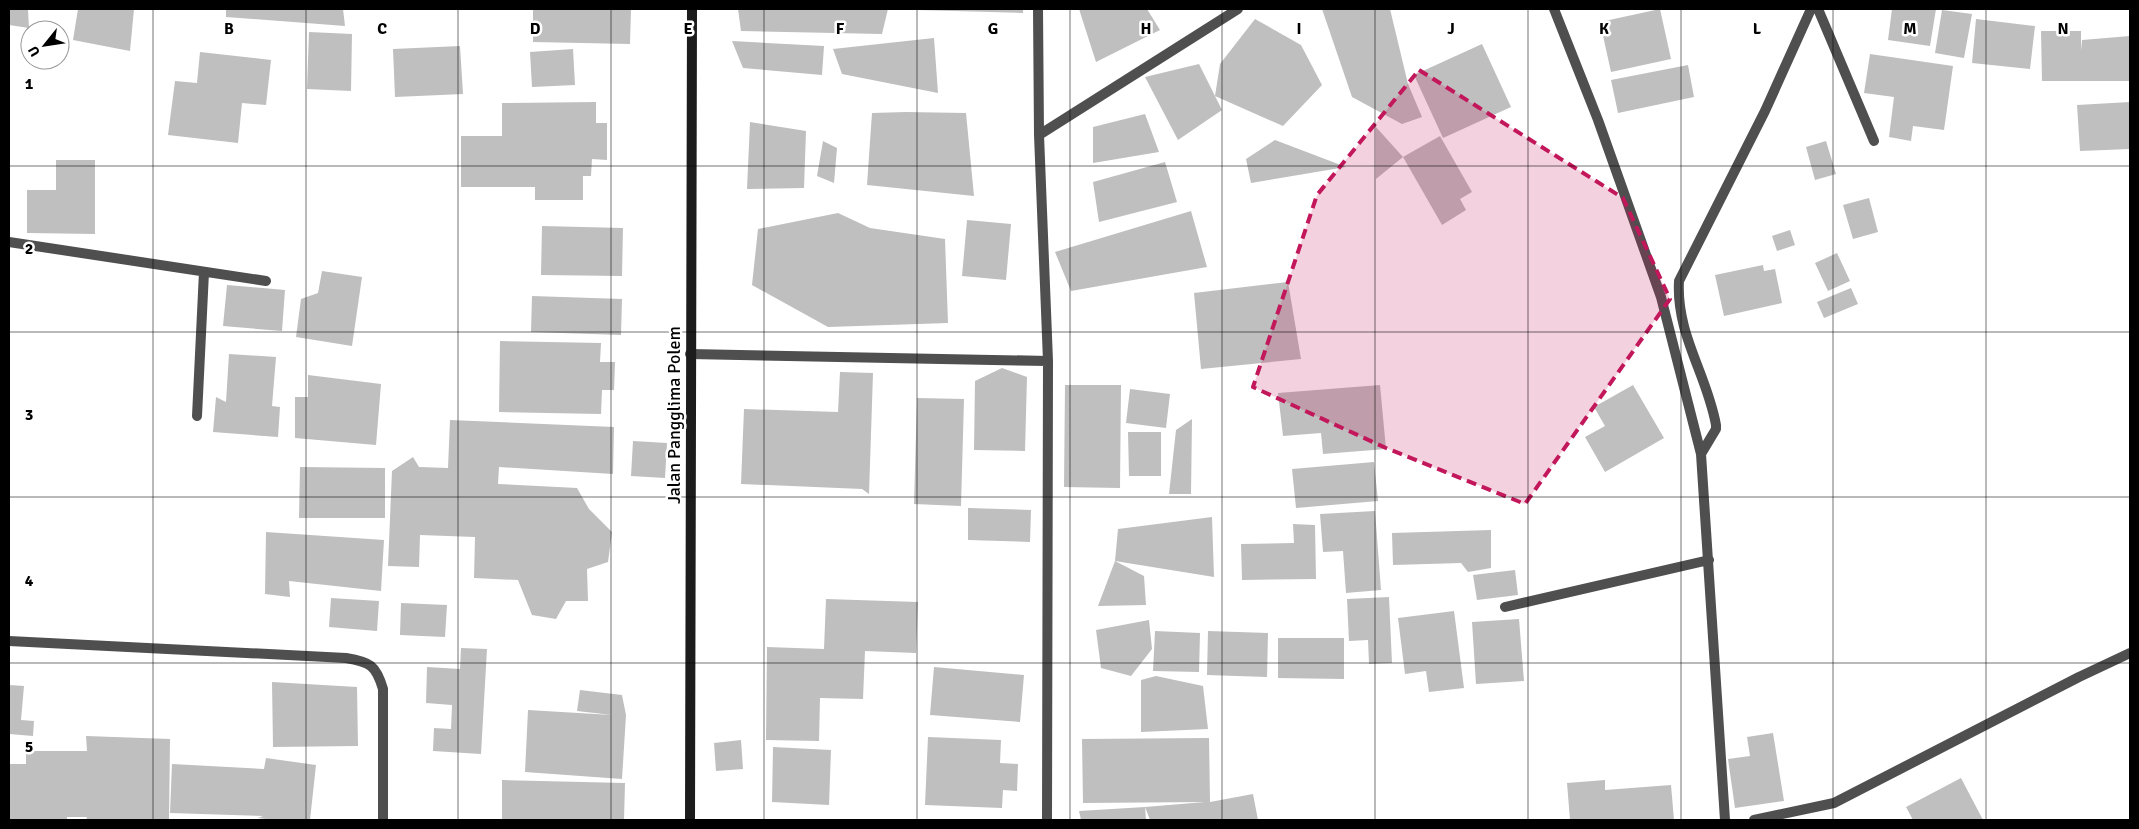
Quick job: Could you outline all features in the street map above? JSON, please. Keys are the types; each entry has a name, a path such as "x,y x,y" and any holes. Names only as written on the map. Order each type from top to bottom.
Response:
{"street":[{"name":"Jalan Pangglima Polem","path":"690,820 692,9"},
{"path":"1038,9 1038,135 1048,361 1047,820"},
{"path":"1038,135 1238,9"},
{"path":"1554,9 1598,120 1661,297 1701,454 1725,820"},
{"path":"1701,454 1716,429 1716,424 1685,332 1678,302 1679,281 1765,111 1811,9"},
{"path":"1818,9 1874,141"},
{"path":"9,242 266,281"},
{"path":"197,416 204,272"},
{"path":"690,354 1048,361"},
{"path":"1505,607 1709,560"},
{"path":"9,641 346,658 366,662 379,673 383,689 383,820"},
{"path":"1754,820 1834,803 2079,677 2130,654"}],"highlighted area":[{"path":"1419,70 1623,198 1670,299 1525,504 1386,448 1253,387 1317,195"}],"building":[{"path":"9,9 28,9 29,20 20,20 20,27 9,25"},
{"path":"78,9 134,9 130,51 73,40"},
{"path":"226,9 343,9 345,26 226,17"},
{"path":"533,9 631,9 630,44 533,42"},
{"path":"738,9 888,9 882,34 741,31"},
{"path":"1023,9 1023,13 917,10"},
{"path":"1079,9 1147,9 1160,30 1096,62"},
{"path":"1322,9 1390,9 1408,84 1422,117 1402,124 1352,97"},
{"path":"1660,9 1671,59 1611,72 1600,22"},
{"path":"1892,9 1936,9 1930,46 1888,40"},
{"path":"1942,10 1972,14 1964,58 1935,53"},
{"path":"1255,19 1301,45 1322,85 1283,126 1215,96 1220,64"},
{"path":"1976,19 2035,26 2030,69 1972,63"},
{"path":"2041,31 2081,31 2081,51 2082,40 2130,36 2130,81 2042,81"},
{"path":"309,32 352,34 351,91 307,89"},
{"path":"934,38 938,93 842,74 833,49"},
{"path":"732,41 824,46 822,75 743,68"},
{"path":"1482,44 1511,107 1443,138 1414,75"},
{"path":"460,46 463,94 395,97 393,49"},
{"path":"573,49 575,85 532,87 530,52"},
{"path":"200,52 271,60 266,105 242,103 238,143 168,135 175,81 197,83"},
{"path":"1870,54 1953,66 1944,130 1913,126 1911,141 1889,137 1894,97 1864,93"},
{"path":"1199,64 1222,110 1178,140 1145,77"},
{"path":"1688,65 1694,97 1618,113 1611,80"},
{"path":"596,102 596,123 607,123 607,160 592,159 591,176 583,176 583,200 535,200 535,187 461,187 461,136 502,136 502,103"},
{"path":"2130,102 2130,149 2080,151 2077,105"},
{"path":"872,113 966,113 974,196 867,185"},
{"path":"1145,114 1159,152 1093,163 1093,127"},
{"path":"750,122 806,131 804,188 747,189"},
{"path":"1376,127 1403,157 1376,179"},
{"path":"1440,136 1472,192 1460,199 1466,210 1442,225 1403,157"},
{"path":"1275,140 1346,167 1251,183 1246,159"},
{"path":"823,141 837,148 834,183 817,176"},
{"path":"1826,141 1836,174 1815,180 1806,147"},
{"path":"56,160 95,160 95,234 27,233 27,190 56,190"},
{"path":"1165,162 1177,202 1099,222 1093,182"},
{"path":"1869,198 1878,232 1853,239 1843,205"},
{"path":"1191,211 1207,267 1071,291 1055,252"},
{"path":"838,213 870,228 945,239 948,323 828,327 752,285 758,229"},
{"path":"967,220 1011,224 1006,280 962,276"},
{"path":"542,226 623,228 622,276 541,275"},
{"path":"1790,230 1795,245 1777,251 1772,236"},
{"path":"1837,253 1850,281 1828,291 1815,263"},
{"path":"1763,265 1764,271 1775,269 1782,303 1724,316 1715,275"},
{"path":"322,271 362,277 352,346 296,337 301,299 318,293"},
{"path":"1288,282 1301,359 1201,369 1194,293"},
{"path":"227,285 285,290 282,331 223,326"},
{"path":"1851,288 1858,304 1824,318 1817,302"},
{"path":"532,296 622,299 621,335 531,332"},
{"path":"500,341 601,343 600,362 615,362 614,390 602,390 601,414 499,412"},
{"path":"229,354 276,357 272,406 280,407 278,437 213,432 216,397 226,402"},
{"path":"1002,368 1027,377 1025,451 974,450 975,381"},
{"path":"840,372 873,373 869,494 862,489 741,484 744,409 838,412"},
{"path":"308,375 381,384 376,445 295,438 295,397 308,397"},
{"path":"1065,385 1121,385 1120,488 1064,487"},
{"path":"1380,385 1386,449 1323,454 1321,433 1283,436 1278,393"},
{"path":"1633,385 1664,438 1605,472 1585,437 1605,426 1594,407"},
{"path":"1130,389 1170,394 1166,428 1126,423"},
{"path":"917,398 964,399 961,506 914,504"},
{"path":"1192,419 1191,494 1169,494 1176,430"},
{"path":"450,420 614,427 613,474 499,467 498,484 577,488 589,509 612,532 608,562 587,569 588,601 566,601 556,619 532,615 518,580 474,578 475,537 420,535 419,567 388,566 392,471 413,457 419,467 448,468"},
{"path":"1128,432 1161,432 1161,476 1129,476"},
{"path":"633,441 667,443 665,478 631,476"},
{"path":"1374,462 1378,501 1296,508 1292,469"},
{"path":"300,467 385,468 385,518 299,518"},
{"path":"968,508 1031,510 1030,542 968,540"},
{"path":"1375,511 1381,590 1346,593 1343,551 1323,552 1320,514"},
{"path":"1212,517 1214,577 1115,561 1118,529"},
{"path":"1293,524 1315,525 1316,579 1242,580 1241,544 1294,543"},
{"path":"1491,530 1491,568 1468,572 1461,563 1393,565 1392,533"},
{"path":"266,532 384,540 381,591 289,581 290,597 265,594"},
{"path":"1115,561 1144,576 1146,605 1098,606"},
{"path":"1515,570 1518,595 1477,600 1473,575"},
{"path":"1389,597 1392,663 1369,664 1368,640 1349,641 1347,599"},
{"path":"331,598 379,601 377,631 329,627"},
{"path":"826,599 918,602 916,653 865,651 863,699 820,698 819,741 766,740 767,647 824,649"},
{"path":"401,603 447,605 445,637 400,635"},
{"path":"1454,611 1464,688 1429,692 1426,671 1405,674 1398,618"},
{"path":"1519,619 1524,681 1476,684 1472,622"},
{"path":"1149,620 1152,649 1131,676 1101,668 1096,630"},
{"path":"1155,631 1200,633 1199,672 1153,671"},
{"path":"1208,631 1268,633 1267,677 1207,675"},
{"path":"1278,638 1344,638 1344,679 1278,678"},
{"path":"461,648 487,649 481,754 433,751 434,728 451,729 452,705 426,703 427,667 460,669"},
{"path":"934,667 1024,675 1020,722 930,715"},
{"path":"1156,676 1203,686 1208,729 1141,732 1141,680"},
{"path":"272,682 357,687 358,746 273,747"},
{"path":"9,685 24,686 21,720 34,721 33,736 9,734"},
{"path":"580,690 622,695 626,715 622,779 525,772 528,710 612,715 577,711"},
{"path":"1773,733 1784,801 1735,808 1728,759 1750,756 1747,737"},
{"path":"86,736 170,739 169,820 86,820 87,817 67,817 67,820 9,820 9,764 26,764 26,751 87,751"},
{"path":"928,737 1001,740 1000,763 1018,764 1017,791 1003,790 1002,808 925,805"},
{"path":"1209,738 1210,802 1253,794 1258,820 1150,820 1145,807 1205,802 1083,803 1082,739"},
{"path":"741,740 743,769 716,771 714,743"},
{"path":"773,747 831,750 829,805 772,802"},
{"path":"266,758 316,765 310,820 274,820 258,818 263,816 170,813 172,764 264,769"},
{"path":"1961,778 1983,820 1913,820 1906,807"},
{"path":"502,780 625,783 624,820 502,820"},
{"path":"1605,780 1605,790 1671,785 1674,820 1570,820 1567,783"},
{"path":"1145,807 1146,820 1081,820 1079,811"}]}
